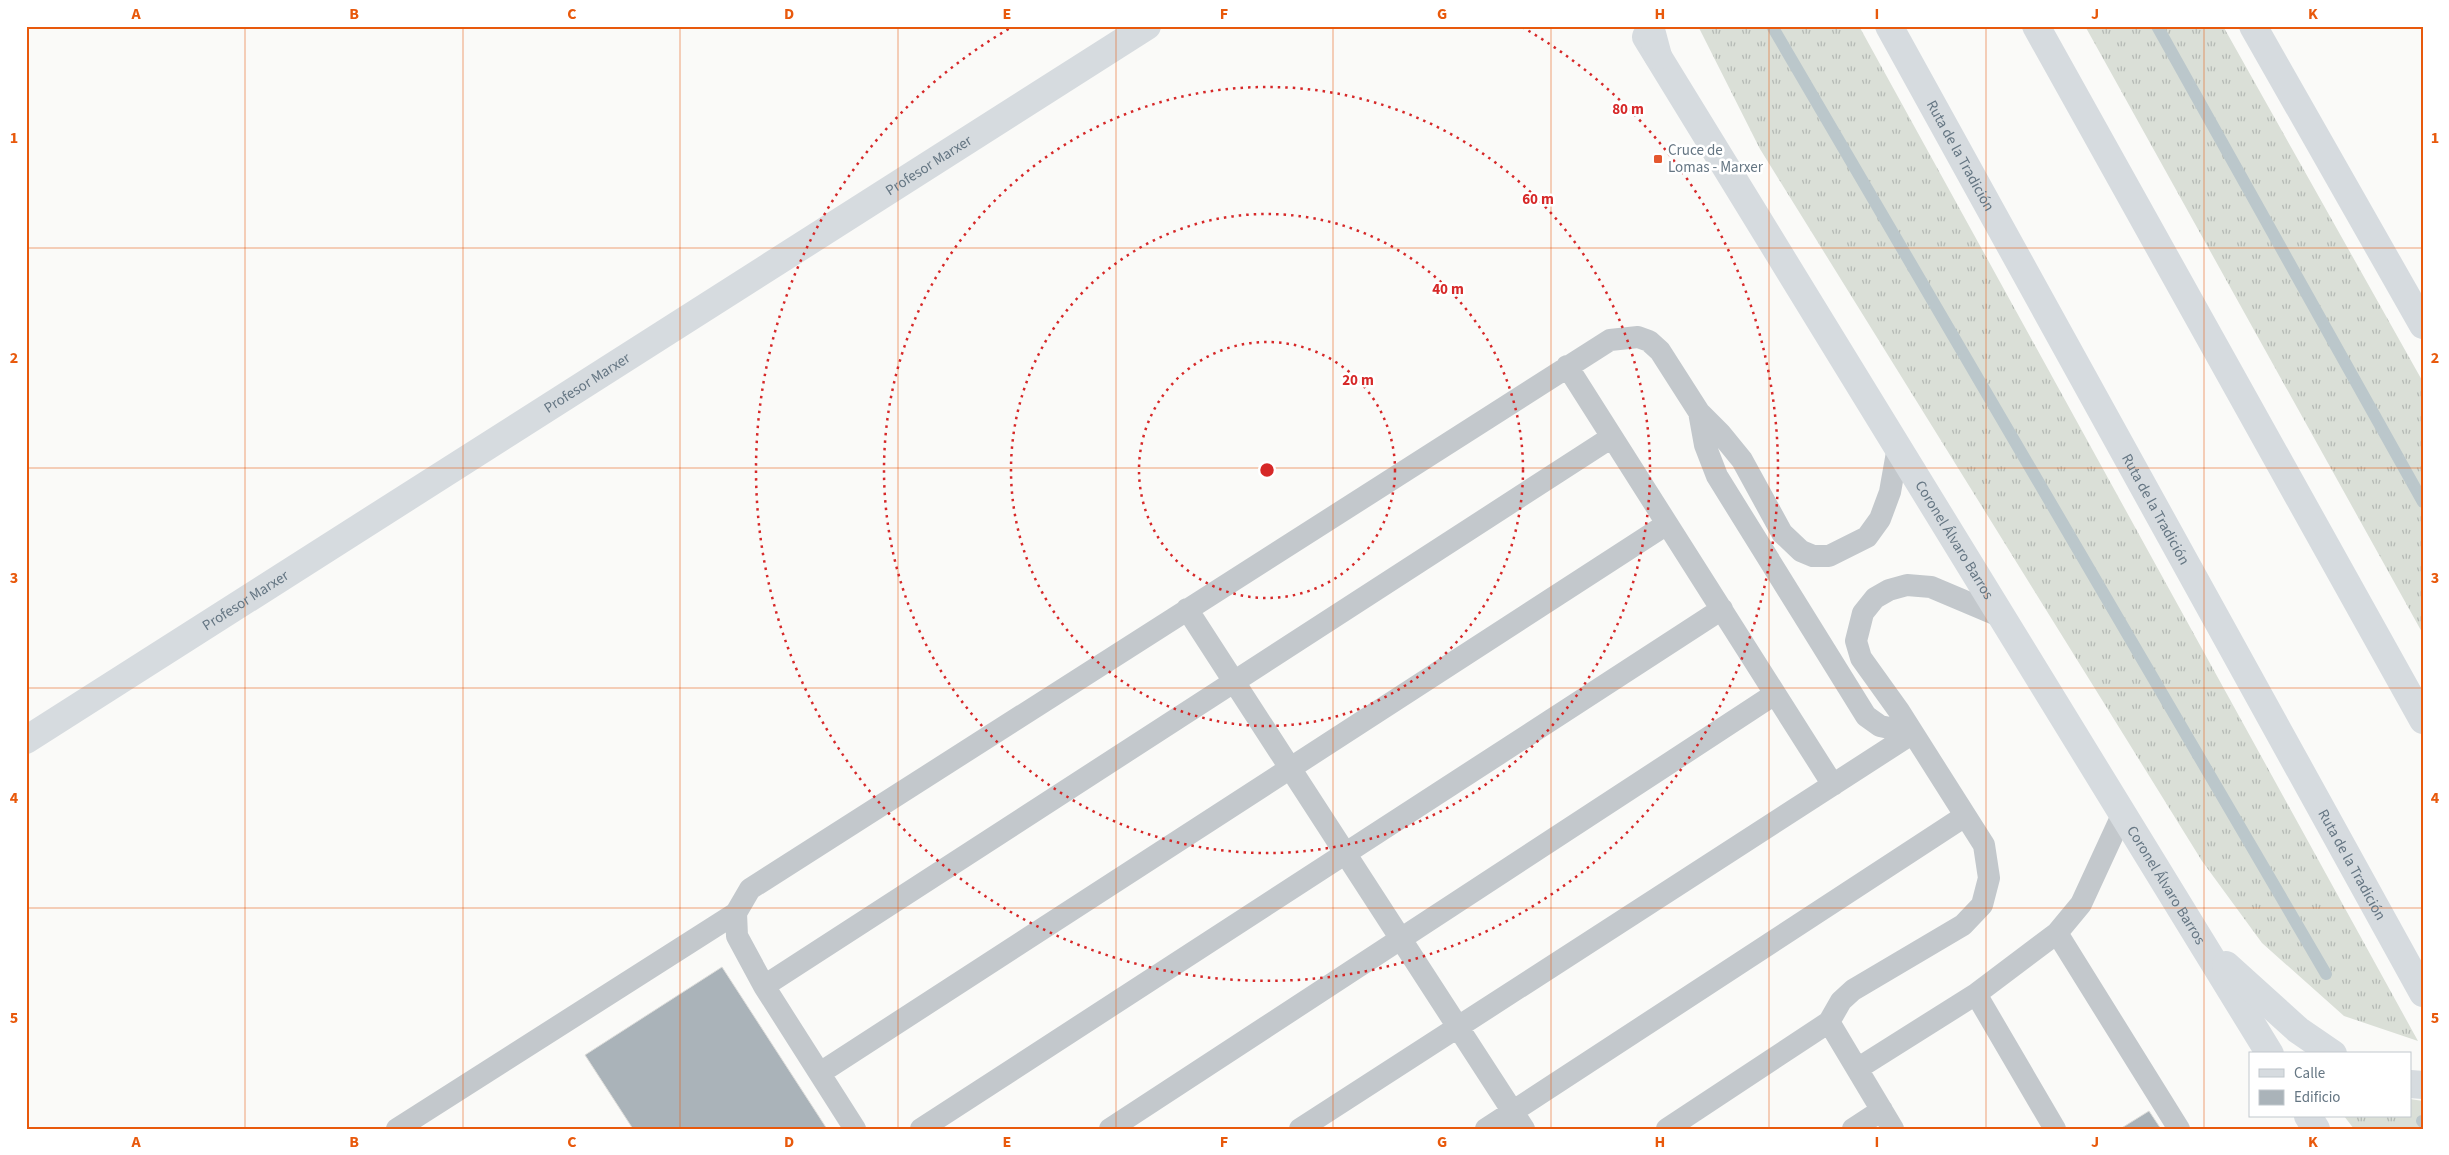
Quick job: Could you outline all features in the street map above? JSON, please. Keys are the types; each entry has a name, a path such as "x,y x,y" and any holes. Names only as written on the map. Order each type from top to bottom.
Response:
{"main road":[{"name":"Profesor Marxer","path":"26,740 1147,26"},
{"name":"Coronel Álvaro Barros","path":"1639,26 2269,1052"},
{"path":"1650,26 1658,56"},
{"name":"Ruta de la Tradición","path":"1889,26 2423,992"},
{"path":"2036,26 2423,720"},
{"path":"2253,26 2423,325"},
{"path":"2203,943 2298,1030 2330,1052"},
{"path":"2309,1118 2316,1129"}],"lane":[{"path":"397,1129 736,914 750,889 1610,340 1638,336 1648,341 1660,351 1699,412 1720,433 1742,460 1782,533 1800,551 1813,556 1829,556 1867,537 1880,519 1890,492 1898,447"},
{"path":"1567,366 1833,785"},
{"path":"1699,412 1705,445 1717,476 1866,716 1880,726 1913,734"},
{"path":"764,986 1612,437"},
{"path":"820,1073 1667,524"},
{"path":"1667,1129 1829,1022 1842,1001 1853,990 1962,925 1982,905 1990,878 1984,846 1913,734 1861,658 1856,641 1863,613 1875,598 1890,590 1907,585 1931,587 2002,617"},
{"path":"1186,609 1519,1120"},
{"path":"921,1129 1722,609"},
{"path":"1110,1129 1775,694"},
{"path":"1300,1129 1913,734"},
{"path":"1857,1069 1976,994 2057,933 2081,904 2123,813"},
{"path":"1486,1129 1519,1120 1966,816"},
{"path":"736,914 737,936 764,986 855,1129"},
{"path":"2057,933 2178,1129"},
{"path":"1976,994 2055,1129"},
{"path":"1829,1022 1888,1119 1853,1129"}],"green space":[{"path":"1698,26 1859,26 2418,1041 2344,1016 2262,943 2202,861 1760,149"},
{"path":"2085,26 2223,26 2423,382 2423,634"},
{"path":"2412,1099 2423,1101 2423,1129 2354,1129 2346,1118 2412,1118"}],"building":[{"path":"722,967 827,1129 633,1129 585,1055"},
{"path":"2149,1111 2161,1129 2120,1129"}],"waterway":[{"path":"1772,26 2326,974"},
{"path":"2157,26 2423,502"}],"place":[{"name":"Cruce de Lomas - Marxer","path":"1658,159"}]}
